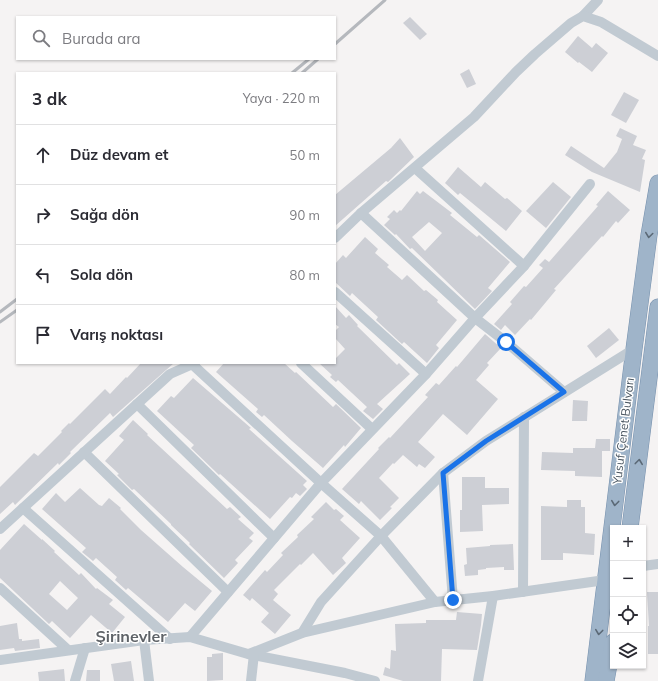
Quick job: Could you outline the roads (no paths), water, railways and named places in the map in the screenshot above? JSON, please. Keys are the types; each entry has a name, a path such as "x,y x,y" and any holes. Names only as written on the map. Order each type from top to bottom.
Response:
{"highway":[{"name":"Yusuf Çenet Bulvarı","path":"593,681 609,578 634,349 649,235 658,182"},
{"name":"Yusuf Çenet Bulvarı","path":"630,525 658,307"},
{"path":"606,681 610,659"}],"street":[{"path":"336,237 361,213 474,117 535,54 571,23 582,16 598,0"},
{"path":"582,16 601,22 658,56"},
{"path":"415,168 524,266"},
{"path":"190,638 321,483 426,374 475,318 524,266 590,184"},
{"path":"361,213 475,318 506,342 564,392"},
{"path":"336,293 426,374"},
{"path":"302,633 321,602 381,536 443,473 486,441 634,349"},
{"path":"0,529 170,374 194,364 321,483 381,536 435,602"},
{"path":"302,364 372,430"},
{"path":"137,404 274,538"},
{"path":"523,592 524,417"},
{"path":"84,452 228,592"},
{"path":"443,473 453,600"},
{"path":"23,508 170,638"},
{"path":"646,566 658,564"},
{"path":"251,654 302,633 435,602 523,592 609,578"},
{"path":"0,588 68,650"},
{"path":"478,681 493,596"},
{"path":"0,660 144,640 190,638 251,654 345,673 375,681"},
{"path":"144,640 149,681"},
{"path":"75,681 85,648"},
{"path":"251,654 251,681"}],"railway":[{"path":"336,43 385,0"},
{"path":"293,72 308,60"},
{"path":"303,72 317,60"},
{"path":"0,312 16,300"},
{"path":"0,322 16,311"}],"district":[{"name":"Şirinevler","path":"131,636"}]}
